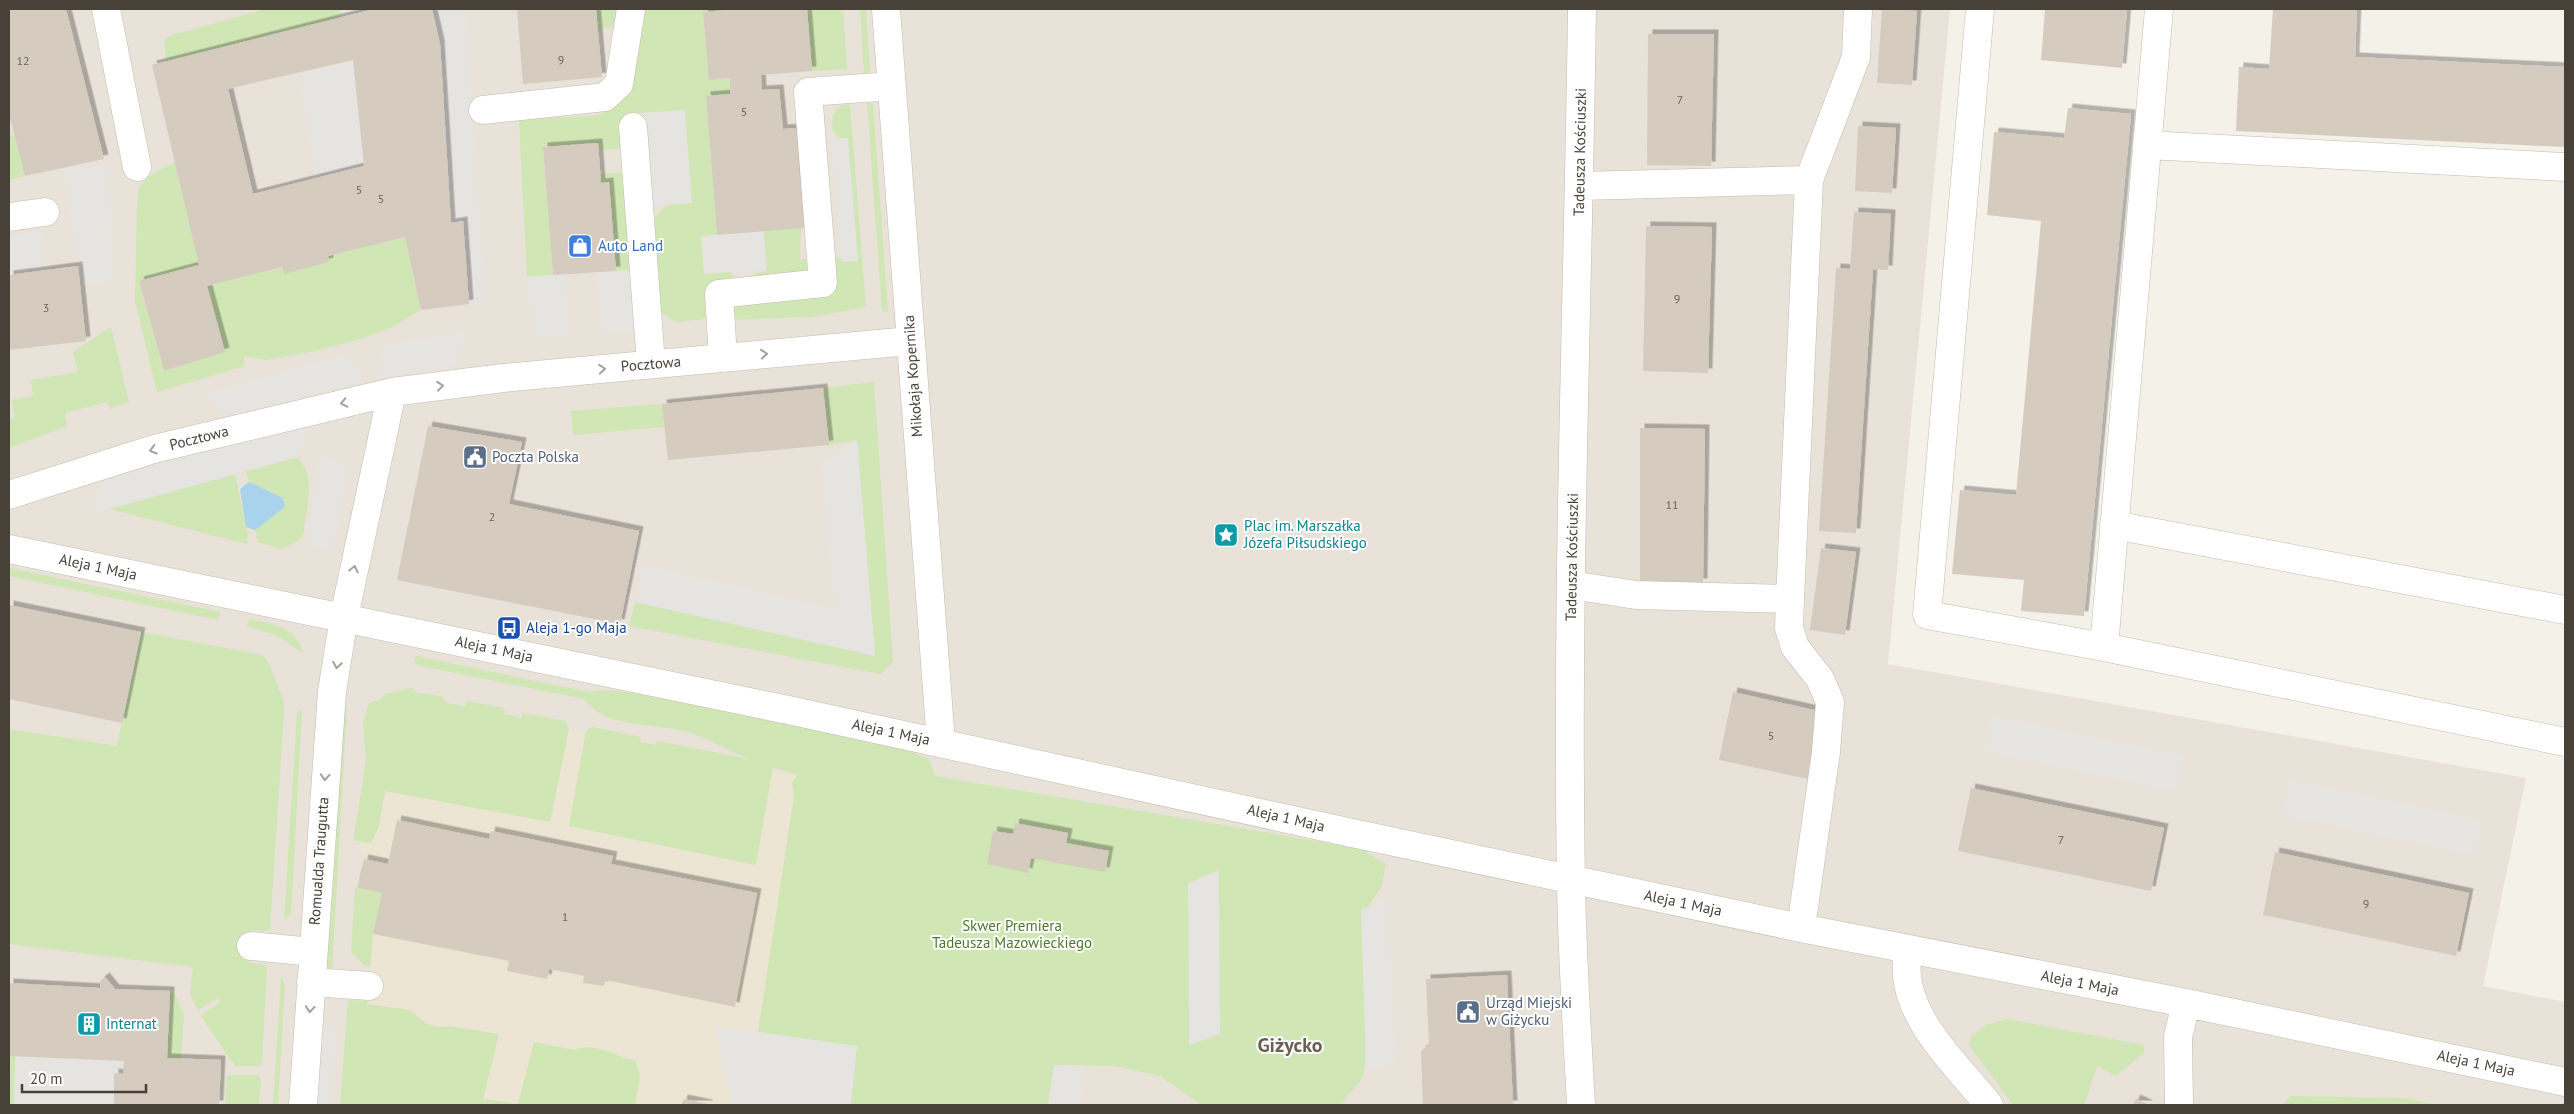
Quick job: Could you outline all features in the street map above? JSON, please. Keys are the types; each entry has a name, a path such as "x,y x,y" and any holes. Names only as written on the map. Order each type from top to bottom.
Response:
{"street":[{"path":"106,9 137,167"},
{"path":"483,110 605,97 619,84 631,9"},
{"name":"Mikołaja Kopernika","path":"886,9 940,742"},
{"name":"Tadeusza Kościuszki","path":"1581,1105 1571,879 1571,585 1582,9"},
{"path":"1801,928 1826,752 1830,702 1820,679 1795,646 1789,628 1808,180 1856,57 1858,9"},
{"path":"1980,9 1927,615 2104,647 2565,742"},
{"path":"2104,647 2159,9"},
{"path":"723,358 719,294 822,284 808,92 892,86"},
{"path":"633,127 651,364"},
{"path":"2147,145 2565,167"},
{"path":"1580,186 1808,180"},
{"path":"9,217 45,212"},
{"name":"Pocztowa","path":"9,495 154,449 392,392 503,378 910,341"},
{"path":"344,617 392,392"},
{"path":"2114,525 2565,610"},
{"name":"Aleja 1 Maja","path":"9,549 940,742 1801,928 2186,1003 2565,1082"},
{"path":"1571,585 1636,595 1790,599"},
{"name":"Romualda Traugutta","path":"303,1105 328,728 344,617"},
{"path":"250,946 313,952"},
{"path":"1908,949 1906,976 1913,1002 1929,1033 1989,1105"},
{"path":"312,982 369,986"},
{"path":"2179,1105 2178,1037 2186,1003"}],"shaded area":[{"path":"9,9 1950,9 1888,664 2526,778 2483,986 2565,1002 2565,1105 9,1105"},
{"path":"340,9 374,9 343,17"},
{"path":"432,9 465,9 485,303 469,304 463,222 451,223 440,44"},
{"path":"353,60 364,166 316,178 299,72"},
{"path":"685,110 692,203 631,207 624,114"},
{"path":"848,138 858,261 842,262 831,139"},
{"path":"109,164 113,281 81,285 64,170"},
{"path":"42,231 47,270 9,275 9,236"},
{"path":"764,231 766,269 704,274 701,236"},
{"path":"636,270 640,331 602,334 597,272"},
{"path":"565,274 569,335 532,337 527,277"},
{"path":"467,332 456,365 378,379 384,345"},
{"path":"347,354 365,381 224,417 207,393"},
{"path":"310,423 298,457 91,514 100,481"},
{"path":"857,439 875,656 635,602 642,565 835,609 822,463"},
{"path":"320,456 349,468 332,552 306,543"},
{"path":"446,703 797,775 778,903 851,1105 359,1105 373,934 381,893 358,888 364,859 358,835 362,806"},
{"path":"1992,716 2183,756 2177,791 1984,751"},
{"path":"2290,780 2482,820 2475,855 2283,815"},
{"path":"1219,870 1220,1034 1189,1045 1188,883"},
{"path":"1388,897 1395,1061 1366,1072 1361,910"},
{"path":"321,1018 336,1033 331,1105 316,1105"},
{"path":"716,1026 857,1046 851,1105 734,1105 719,1056"},
{"path":"15,1056 124,1061 123,1074 114,1073 114,1105 14,1105"},
{"path":"1054,1065 1086,1066 1080,1105 1048,1105"}],"green space":[{"path":"266,9 340,9 343,17 166,61 164,42 169,36"},
{"path":"596,9 620,9 616,26 597,30"},
{"path":"637,9 737,9 703,12 709,80 730,78 730,94 706,96 719,260 737,280 767,270 764,231 801,228 800,260 826,256 852,261 847,138 839,139 832,128 833,114 842,105 850,105 866,307 812,317 730,320 712,318 675,322 658,310 651,256 663,241 653,241 656,217 667,205 683,203 626,148 599,150 598,143 543,147 553,275 527,277 519,120 602,115"},
{"path":"807,9 843,9 847,69 812,71"},
{"path":"860,9 866,9 870,74 864,75"},
{"path":"867,102 873,104 888,312 882,311"},
{"path":"14,134 25,176 9,180 9,136"},
{"path":"175,163 199,265 139,282 164,371 225,352 207,286 282,267 284,274 329,262 328,256 405,237 421,310 392,327 364,338 310,352 266,360 244,356 245,366 157,392 135,301 137,206 139,188 148,177 162,168"},
{"path":"628,172 636,270 616,271 609,183 601,183 600,174"},
{"path":"111,327 129,402 110,409 107,402 65,413 67,426 9,448 9,419 15,418 12,400 33,396 31,380 78,372 73,352"},
{"path":"874,382 893,662 880,674 629,626 635,602 875,656 857,440 829,445 823,388"},
{"path":"662,404 665,427 573,435 571,411"},
{"path":"297,457 307,473 309,494 303,536 294,544 282,549 258,542 255,530 285,507 283,499 249,482 246,471"},
{"path":"235,474 248,535 247,544 109,509"},
{"path":"9,568 220,612 218,620 9,576"},
{"path":"249,619 274,625 289,632 300,644 303,653 275,635 247,626"},
{"path":"141,632 263,655 269,663 284,702 270,929 266,931 252,930 250,963 265,965 267,968 262,1064 259,1066 235,1066 201,1016 221,1001 218,998 198,1010 190,994 193,967 9,944 9,729 117,746"},
{"name":"Skwer Premiera Tadeusza Mazowieckiego","path":"416,656 589,692 606,690 668,697 869,735 929,759 935,776 1362,849 1386,865 1381,887 1368,907 1371,1031 1362,1079 1340,1105 1202,1105 1160,1076 1114,1066 1071,1065 1052,1076 1048,1105 825,1105 758,1032 794,796 792,783 797,775 773,767 756,865 569,826 586,731 592,727 641,737 640,742 656,745 657,741 749,759 709,740 684,731 616,720 593,708 584,699 416,665 414,659"},
{"path":"412,688 418,693 442,696 446,703 465,706 466,701 505,708 504,714 522,718 522,713 565,721 569,729 550,822 385,791 379,826 371,843 355,841 354,835 366,761 363,723 369,703 381,699 385,694"},
{"path":"347,707 332,971 327,966 341,711"},
{"path":"302,710 291,914 284,920 297,713"},
{"path":"358,884 358,888 382,893 373,934 370,967 365,966 351,952 355,889"},
{"path":"281,977 285,985 278,1105 273,1105"},
{"path":"170,991 175,994 184,1015 181,1059 167,1058"},
{"path":"348,1000 367,1001 367,1004 410,1010 427,1024 439,1027 450,1026 499,1034 483,1099 518,1104 534,1042 574,1050 589,1047 597,1048 636,1061 640,1076 635,1105 340,1105"},
{"path":"2007,1019 2144,1045 2144,1053 2116,1076 2097,1066 2084,1105 2013,1105 1969,1045 1972,1035 1987,1025"},
{"path":"9,1056 15,1056 15,1066 28,1105 9,1105"},
{"path":"227,1075 258,1075 261,1078 259,1105 225,1105"},
{"path":"2291,1096 2405,1098 2436,1105 2282,1105"}],"water":[{"path":"249,482 283,498 285,507 255,530 246,527 240,489"}],"building":[{"path":"9,9 66,9 104,159 25,176 9,114"},
{"path":"374,9 432,9 440,44 451,223 463,221 469,304 421,310 405,237 328,256 329,262 284,274 282,267 207,286 225,352 164,371 139,281 199,265 152,65","holes":["353,60 364,166 253,194 228,89"]},
{"path":"517,9 596,9 602,77 523,84"},
{"path":"737,9 807,9 812,71 761,75 762,90 779,89 783,129 796,128 804,228 717,235 706,96 730,94 730,78 709,80 703,12"},
{"path":"1882,9 1917,11 1912,85 1877,83"},
{"path":"2045,9 2127,9 2122,68 2041,60"},
{"path":"2273,9 2357,9 2355,57 2565,67 2565,147 2236,131 2239,67 2269,69"},
{"path":"1648,34 1714,34 1711,166 1647,165"},
{"path":"2068,108 2131,114 2084,616 2021,611 2024,580 1952,574 1960,490 2016,495 2041,221 1987,215 1994,132 2064,138"},
{"path":"1858,126 1896,128 1892,193 1855,191"},
{"path":"598,143 601,183 609,182 616,271 553,275 543,147"},
{"path":"1854,212 1891,214 1888,270 1864,269 1873,270 1856,533 1819,531 1836,268 1850,269"},
{"path":"1646,226 1712,227 1708,373 1643,371"},
{"path":"78,266 86,341 9,350 9,275"},
{"path":"823,388 829,445 668,460 662,404"},
{"path":"428,426 522,442 509,504 639,531 620,624 397,580"},
{"path":"1640,428 1705,429 1703,583 1640,582"},
{"path":"1821,548 1856,552 1845,635 1810,630"},
{"path":"9,605 141,632 122,723 9,699"},
{"path":"1733,692 1823,712 1808,779 1719,760"},
{"path":"1971,788 2164,828 2151,891 1958,851"},
{"path":"397,820 489,839 491,831 613,856 611,864 757,893 735,1007 606,980 604,986 583,983 584,976 549,969 547,979 507,971 509,961 373,934 382,893 358,888 360,874 364,859 388,864"},
{"path":"1015,823 1068,833 1066,843 1109,851 1105,872 1031,858 1028,873 987,864 993,831 1013,834"},
{"path":"2275,852 2469,893 2456,956 2263,915"},
{"name":"Urząd Miejski w Giżycku","path":"1507,975 1513,1105 1423,1105 1421,1051 1429,1045 1426,979"},
{"name":"Internat","path":"105,977 115,989 170,991 167,1058 221,1060 219,1105 114,1105 114,1073 123,1074 124,1061 9,1056 9,983 100,988 100,981"},
{"path":"683,1099 708,1104 708,1105 682,1105"},
{"path":"2136,1099 2149,1105 2133,1105"}],"place":[{"name":"Auto Land","path":"580,246"},
{"name":"Poczta Polska","path":"475,457"},
{"name":"Plac im. Marszałka Józefa Piłsudskiego","path":"1226,535"},
{"name":"Aleja 1-go Maja","path":"509,628"},
{"name":"Urząd Miejski w Giżycku","path":"1468,1012"},
{"name":"Internat","path":"89,1024"}],"district":[{"name":"Giżycko","path":"1290,1045"}]}
